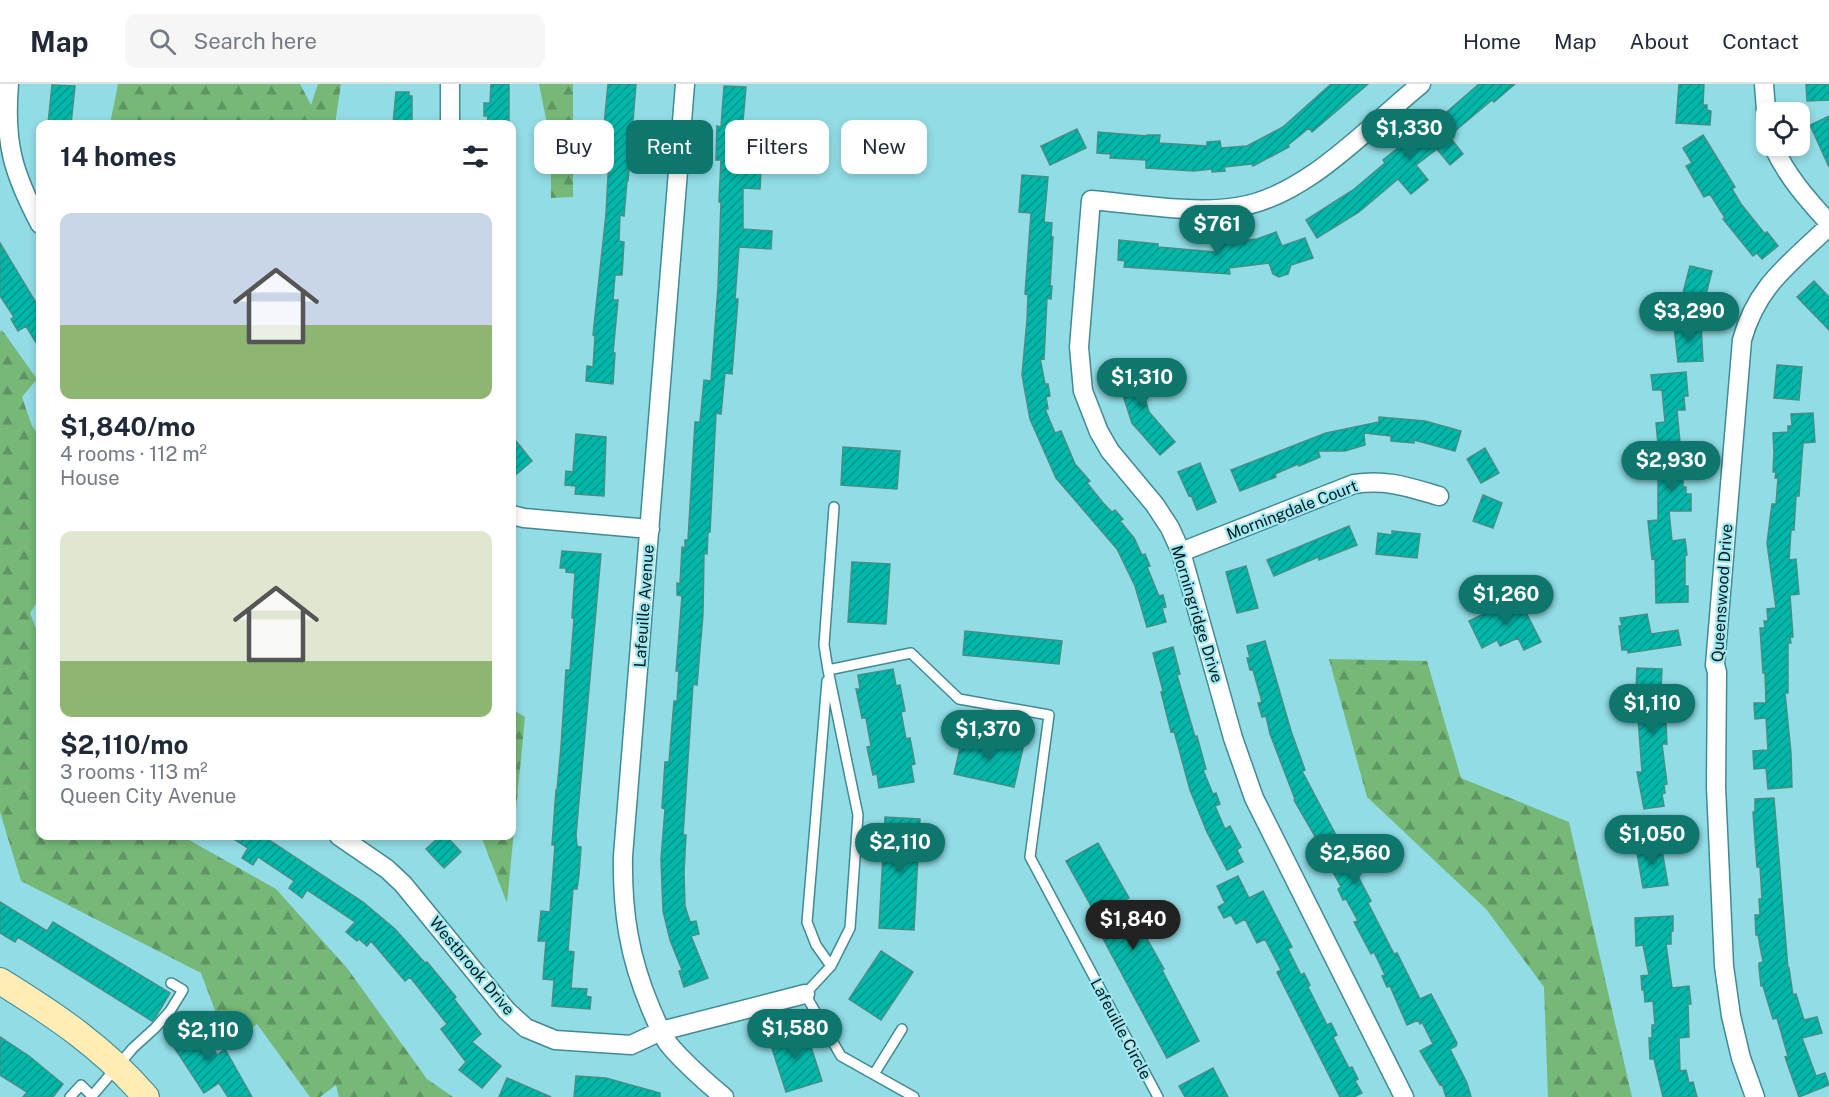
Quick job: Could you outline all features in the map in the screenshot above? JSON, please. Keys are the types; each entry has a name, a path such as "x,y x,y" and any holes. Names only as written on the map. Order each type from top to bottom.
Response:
{"main road":[{"path":"4,986 72,1027 117,1066 146,1097"}],"street":[{"path":"9,84 7,125 14,168 36,216"},
{"path":"450,84 450,120"},
{"name":"Lafeuille Avenue","path":"685,84 623,856 622,893 631,952 644,992 661,1031 668,1043 724,1097"},
{"name":"Morningridge Drive","path":"1404,1097 1254,798 1233,738 1181,552 1170,528 1155,505 1110,451 1099,432 1083,391 1079,347 1091,200 1210,210 1258,203 1297,186 1319,170 1421,84"},
{"path":"1764,84 1765,102"},
{"path":"1778,156 1797,189 1829,225"},
{"name":"Queenswood Drive","path":"1755,1097 1731,1016 1724,966 1716,787 1716,665 1719,613 1742,340 1759,298 1771,282 1829,225"},
{"name":"Morningdale Court","path":"1181,552 1354,484 1372,481 1387,482 1439,496"},
{"path":"516,516 650,529"},
{"name":"Westbrook Drive","path":"345,840 387,869 404,884 507,1011 526,1028 555,1040 631,1045 661,1031"},
{"path":"661,1031 805,994"}],"lane":[{"path":"834,507 824,645 858,814 850,928 831,966 805,994 841,1056 914,1097"},
{"name":"Lafeuille Circle","path":"828,670 911,653 959,699 1049,715 1030,857 1158,1097"},
{"path":"828,670 807,922 816,945 831,966"},
{"path":"70,1097 81,1085 93,1096 133,1048 170,1011 183,990 171,983"},
{"path":"874,1074 902,1029"}],"green space":[{"path":"118,84 300,84 311,105 318,84 341,84 336,120 111,120"},
{"path":"539,84 573,84 573,120 546,120"},
{"path":"551,174 573,174 573,197 551,198"},
{"path":"2,330 36,378 22,397 36,431 36,604 30,613 36,629 36,840 189,840 276,889 347,968 427,1079 453,1097 339,1097 336,1085 320,1097 310,1097 257,1024 230,1041 216,1013 201,973 21,881 0,812 0,332"},
{"path":"1329,659 1427,661 1461,778 1569,822 1632,1097 1548,1097 1544,987 1486,909 1367,797"},
{"path":"516,711 525,717 516,810"},
{"path":"483,840 513,840 507,903"}],"building":[{"path":"491,84 509,84 509,120 488,120 488,116 484,116 484,103 490,103"},
{"path":"608,84 636,84 633,120 626,120 626,174 629,174 624,216 620,215 619,241 624,242 622,275 615,275 613,300 618,300 613,353 615,353 613,384 586,381 587,366 593,367 595,336 593,335 608,174 614,174 614,120 604,120"},
{"path":"1331,84 1368,84 1312,132 1309,128 1288,145 1289,147 1253,166 1252,164 1224,167 1225,171 1212,172 1212,169 1194,171 1146,168 1146,160 1110,158 1111,154 1097,153 1098,132 1160,135 1159,143 1207,146 1207,142 1220,141 1221,148 1247,146 1283,127"},
{"path":"1479,84 1515,84 1449,136 1463,154 1450,165 1437,149 1416,165 1428,180 1411,194 1398,179 1359,212 1317,238 1306,220 1353,190 1385,163 1383,160 1402,145 1404,149"},
{"path":"1679,84 1704,84 1703,105 1707,105 1707,110 1711,111 1710,125 1676,123"},
{"path":"1806,84 1829,84 1829,100 1807,101"},
{"path":"52,85 75,86 71,120 48,120"},
{"path":"724,86 746,87 743,120 725,120 725,174 761,174 760,189 743,188 743,229 772,231 771,249 739,247 735,299 738,299 732,374 725,373 721,414 716,413 710,532 708,532 707,554 704,553 703,614 697,685 693,684 683,835 686,835 685,906 690,922 696,921 699,934 691,936 708,978 684,987 679,971 682,970 670,940 663,911 661,859 665,809 662,808 665,762 669,762 674,701 677,701 679,671 676,671 682,596 677,595 677,583 680,584 682,547 685,548 685,540 688,540 695,422 700,422 704,380 711,381 721,202 719,202 721,160 716,160 717,126 721,127"},
{"path":"396,92 409,92 409,96 412,96 412,120 393,120"},
{"path":"1829,116 1829,167 1810,125"},
{"path":"1077,129 1086,148 1050,165 1041,146"},
{"path":"1703,135 1735,187 1732,189 1741,204 1765,234 1767,232 1778,246 1762,259 1757,253 1753,256 1723,219 1725,218 1710,194 1704,197 1686,166 1692,163 1683,148"},
{"path":"1022,175 1048,177 1044,222 1052,223 1051,237 1053,237 1051,299 1047,298 1044,359 1040,358 1050,396 1046,397 1048,409 1045,409 1055,433 1061,431 1075,464 1090,481 1087,483 1112,512 1115,510 1123,519 1120,521 1134,538 1142,555 1145,554 1150,566 1147,567 1159,596 1163,595 1166,607 1162,608 1166,622 1147,627 1135,586 1117,549 1056,478 1030,419 1022,375 1027,320 1028,295 1025,294 1031,213 1019,212"},
{"path":"1276,232 1282,246 1305,238 1313,258 1291,265 1288,274 1279,277 1273,274 1269,263 1229,268 1230,274 1124,267 1125,261 1118,260 1119,240 1158,244 1158,247 1216,252 1215,244 1257,239"},
{"path":"0,243 36,303 36,342 26,326 18,331 11,319 14,317 0,296"},
{"path":"1690,266 1712,271 1702,310 1680,304"},
{"path":"1814,281 1829,297 1829,330 1797,297"},
{"path":"1701,324 1703,361 1678,362 1674,326"},
{"path":"1134,362 1149,412 1175,442 1160,455 1132,423 1121,389 1116,368"},
{"path":"1777,365 1802,367 1799,400 1774,398"},
{"path":"1686,372 1688,396 1684,396 1685,410 1677,410 1680,443 1693,442 1694,458 1683,459 1683,487 1686,487 1686,494 1691,494 1691,511 1669,511 1672,541 1685,539 1687,555 1685,555 1685,586 1688,586 1688,602 1656,603 1655,558 1652,559 1648,521 1658,520 1658,475 1661,475 1656,423 1665,422 1662,390 1653,390 1651,375"},
{"path":"1813,413 1815,442 1803,443 1799,496 1796,496 1789,560 1796,559 1799,594 1790,595 1793,637 1790,637 1791,643 1788,643 1788,693 1785,693 1792,787 1768,789 1766,768 1754,769 1753,751 1768,750 1766,718 1755,719 1754,703 1766,703 1760,628 1765,628 1764,621 1768,621 1767,609 1776,608 1767,543 1772,504 1776,504 1778,478 1775,478 1776,472 1773,472 1773,433 1788,432 1788,426 1792,426 1791,414"},
{"path":"1379,417 1425,421 1461,431 1455,451 1414,440 1414,443 1391,441 1391,436 1364,433 1365,445 1345,451 1318,451 1320,457 1299,466 1298,464 1275,474 1276,477 1240,491 1231,470 1326,433 1379,422"},
{"path":"576,434 606,437 604,496 575,494 576,486 565,485 566,471 573,472"},
{"path":"516,441 532,461 516,475"},
{"path":"843,447 900,451 897,489 841,485"},
{"path":"1485,448 1499,473 1481,483 1467,459"},
{"path":"1200,463 1216,502 1197,510 1178,472"},
{"path":"1483,495 1502,503 1493,528 1473,521"},
{"path":"1349,526 1357,545 1319,560 1318,557 1274,576 1267,560"},
{"path":"1392,531 1420,534 1417,558 1376,554 1378,533 1392,535"},
{"path":"562,551 601,554 576,835 577,846 581,847 579,875 577,889 573,889 568,951 574,952 571,988 587,989 586,996 591,997 590,1009 552,1006 554,980 543,979 546,941 538,941 541,911 550,912 556,790 566,670 570,670 574,618 572,618 575,573 566,572 566,568 560,568"},
{"path":"852,562 890,564 886,624 848,622"},
{"path":"1246,566 1258,608 1237,613 1226,572"},
{"path":"1518,597 1541,642 1524,650 1518,638 1500,646 1497,640 1482,648 1469,621"},
{"path":"1647,614 1651,634 1678,630 1681,645 1628,653 1628,650 1622,650 1620,618"},
{"path":"965,631 1062,641 1059,664 963,655"},
{"path":"1265,641 1291,731 1305,770 1302,771 1371,901 1368,903 1394,954 1397,953 1420,999 1431,994 1457,1043 1450,1049 1467,1083 1471,1097 1446,1097 1442,1084 1440,1085 1420,1051 1433,1044 1422,1022 1420,1024 1418,1020 1407,1025 1390,986 1387,987 1382,976 1385,975 1374,952 1371,954 1354,922 1358,921 1346,899 1343,900 1338,889 1341,887 1316,845 1319,843 1294,800 1270,734 1266,716 1262,717 1258,703 1262,702 1253,670 1250,670 1247,658 1250,658 1247,646"},
{"path":"1173,647 1180,674 1177,675 1206,769 1203,770 1220,804 1215,806 1225,829 1230,826 1241,847 1237,850 1243,862 1227,870 1207,832 1190,790 1161,692 1163,691 1153,653"},
{"path":"1637,668 1662,669 1661,689 1669,690 1669,705 1665,705 1667,744 1662,744 1667,784 1664,785 1665,793 1662,794 1664,806 1644,809 1637,772 1642,772 1637,704 1633,704"},
{"path":"893,669 896,686 900,685 905,711 901,712 906,739 910,738 915,764 911,765 914,782 879,788 877,774 873,775 867,747 871,746 866,718 862,718 856,689 860,689 858,675"},
{"path":"963,735 1023,748 1014,787 954,774"},
{"path":"1774,798 1788,969 1793,995 1796,994 1804,1020 1817,1017 1822,1033 1802,1038 1816,1076 1825,1073 1829,1085 1799,1097 1785,1057 1788,1056 1777,1018 1773,1019 1763,986 1761,986 1759,963 1763,962 1758,935 1756,935 1755,915 1760,915 1759,899 1762,899 1753,812 1755,812 1755,799"},
{"path":"885,817 920,819 914,930 879,928"},
{"path":"235,840 269,840 363,902 395,929 456,997 454,999 481,1034 472,1042 501,1066 482,1088 459,1070 466,1062 441,1029 447,1024 410,977 405,981 371,941 367,946 346,932 355,922 307,890 302,898 289,888 294,881 258,857 253,865 242,858 248,848"},
{"path":"436,840 450,840 461,852 444,868 426,849"},
{"path":"1098,843 1129,898 1125,900 1164,969 1162,970 1199,1041 1167,1058 1100,933 1105,931 1066,861"},
{"path":"1661,844 1668,885 1643,888 1636,847"},
{"path":"1238,876 1249,898 1263,891 1292,947 1288,949 1301,975 1304,973 1310,985 1308,987 1327,1025 1331,1023 1337,1035 1333,1037 1349,1068 1352,1067 1358,1079 1355,1081 1362,1093 1354,1097 1340,1097 1277,972 1281,970 1265,939 1257,943 1245,919 1236,924 1231,915 1224,918 1218,907 1225,903 1217,886"},
{"path":"0,902 47,931 53,922 170,993 155,1018 152,1021 18,937 15,942 0,933"},
{"path":"1673,916 1671,944 1666,944 1672,988 1689,986 1691,1004 1688,1004 1689,1037 1679,1038 1680,1071 1686,1070 1689,1083 1693,1082 1697,1097 1663,1097 1654,1059 1650,1059 1649,1038 1652,1038 1652,1025 1655,1025 1653,1001 1645,1002 1644,990 1642,990 1641,976 1649,975 1643,945 1636,946 1635,918"},
{"path":"881,951 913,972 881,1020 849,999"},
{"path":"196,1021 217,1055 225,1049 252,1097 228,1097 219,1083 204,1093 168,1038"},
{"path":"805,1028 822,1081 786,1092 769,1039"},
{"path":"0,1037 29,1056 63,1084 53,1097 23,1097 27,1092 0,1075"},
{"path":"1213,1068 1228,1097 1185,1097 1179,1086"},
{"path":"576,1076 606,1078 660,1093 660,1097 574,1097"},
{"path":"507,1078 551,1097 499,1097"}]}
